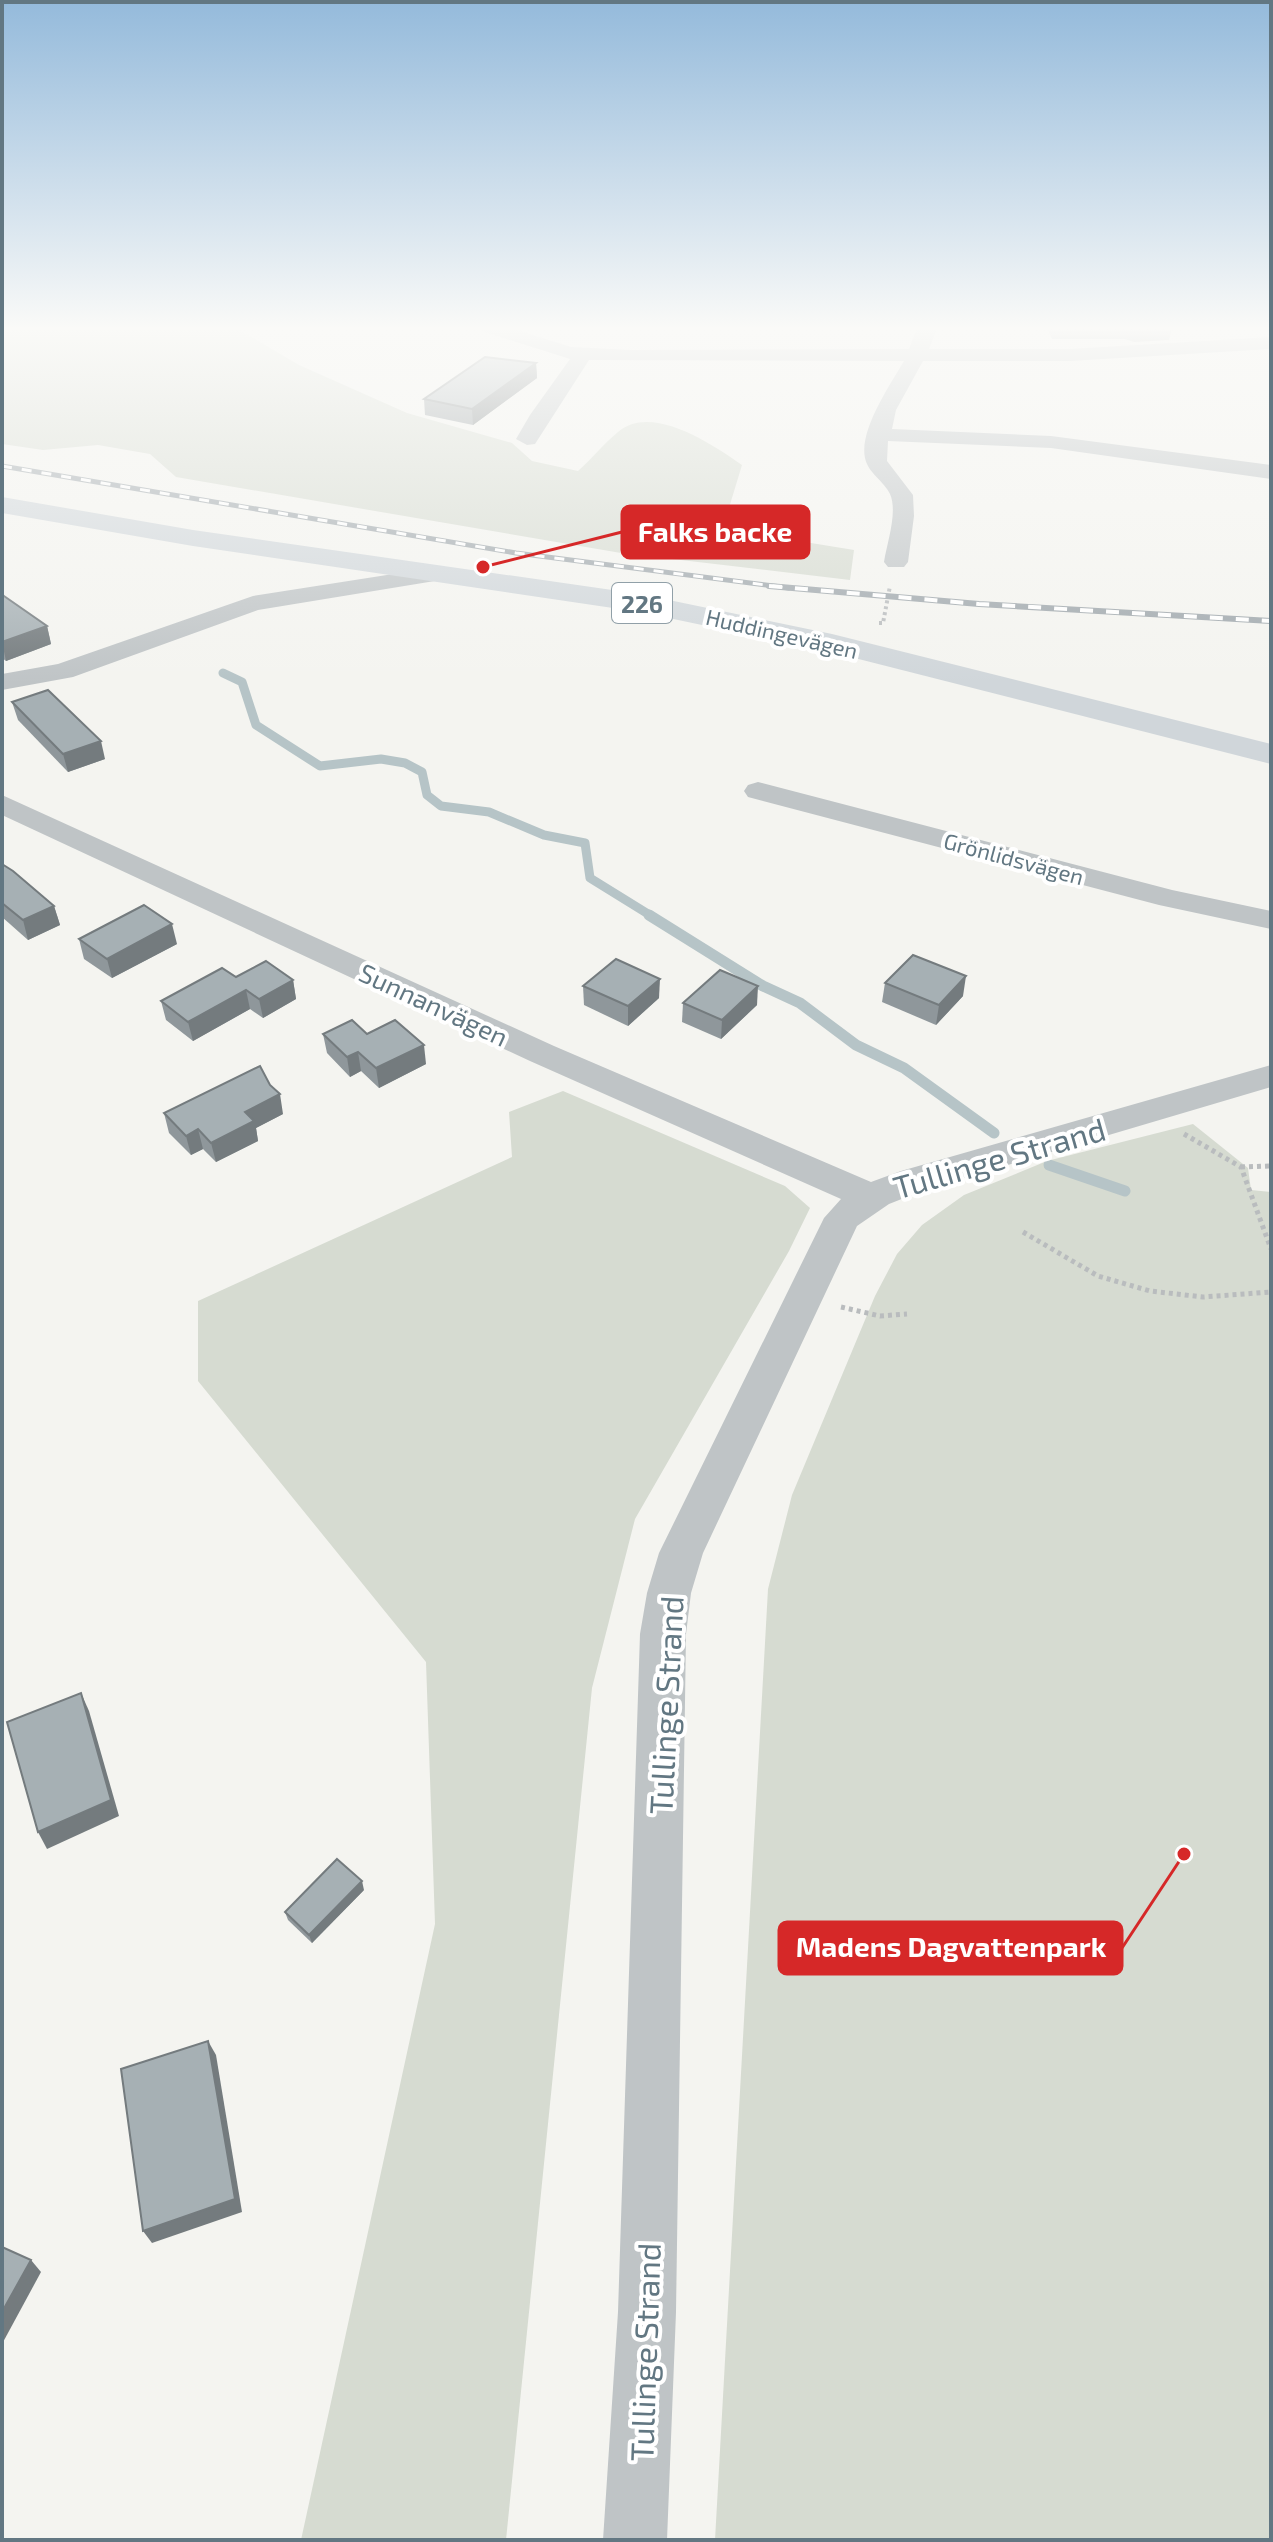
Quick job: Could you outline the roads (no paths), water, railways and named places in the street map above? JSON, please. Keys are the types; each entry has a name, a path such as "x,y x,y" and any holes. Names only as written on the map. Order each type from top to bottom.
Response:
{"main road":[{"name":"Huddingevägen","path":"2,505 193,538 623,600 748,625 1271,754"}],"street":[{"path":"878,447 876,462 902,495 903,516 896,562"},
{"path":"1092,447 1197,465 1271,472"},
{"path":"2,682 64,671 253,603 438,574"},
{"name":"Grönlidsvägen","path":"758,791 1170,899 1271,920"},
{"name":"Sunnanvägen","path":"2,804 461,1018 869,1196"},
{"name":"Tullinge Strand","path":"635,2540 647,2312 663,1634 669,1593 681,1553 842,1218 869,1196 914,1180 1271,1076"}],"waterway":[{"path":"223,673 242,682 256,725 320,766 381,759 405,763 422,772 427,795 441,806 489,812 544,835 585,843 590,878 653,917"},
{"path":"649,915 763,986 800,1003 856,1045 904,1068 994,1133"},
{"path":"1049,1165 1125,1191"}],"railway":[{"path":"2,466 516,553 782,587"},
{"path":"769,586 782,587"},
{"path":"782,587 979,604 1271,621"},
{"path":"782,587 789,588"}],"place":[{"name":"Falks backe","path":"483,567"},
{"name":"Madens Dagvattenpark","path":"1184,1854"}]}
